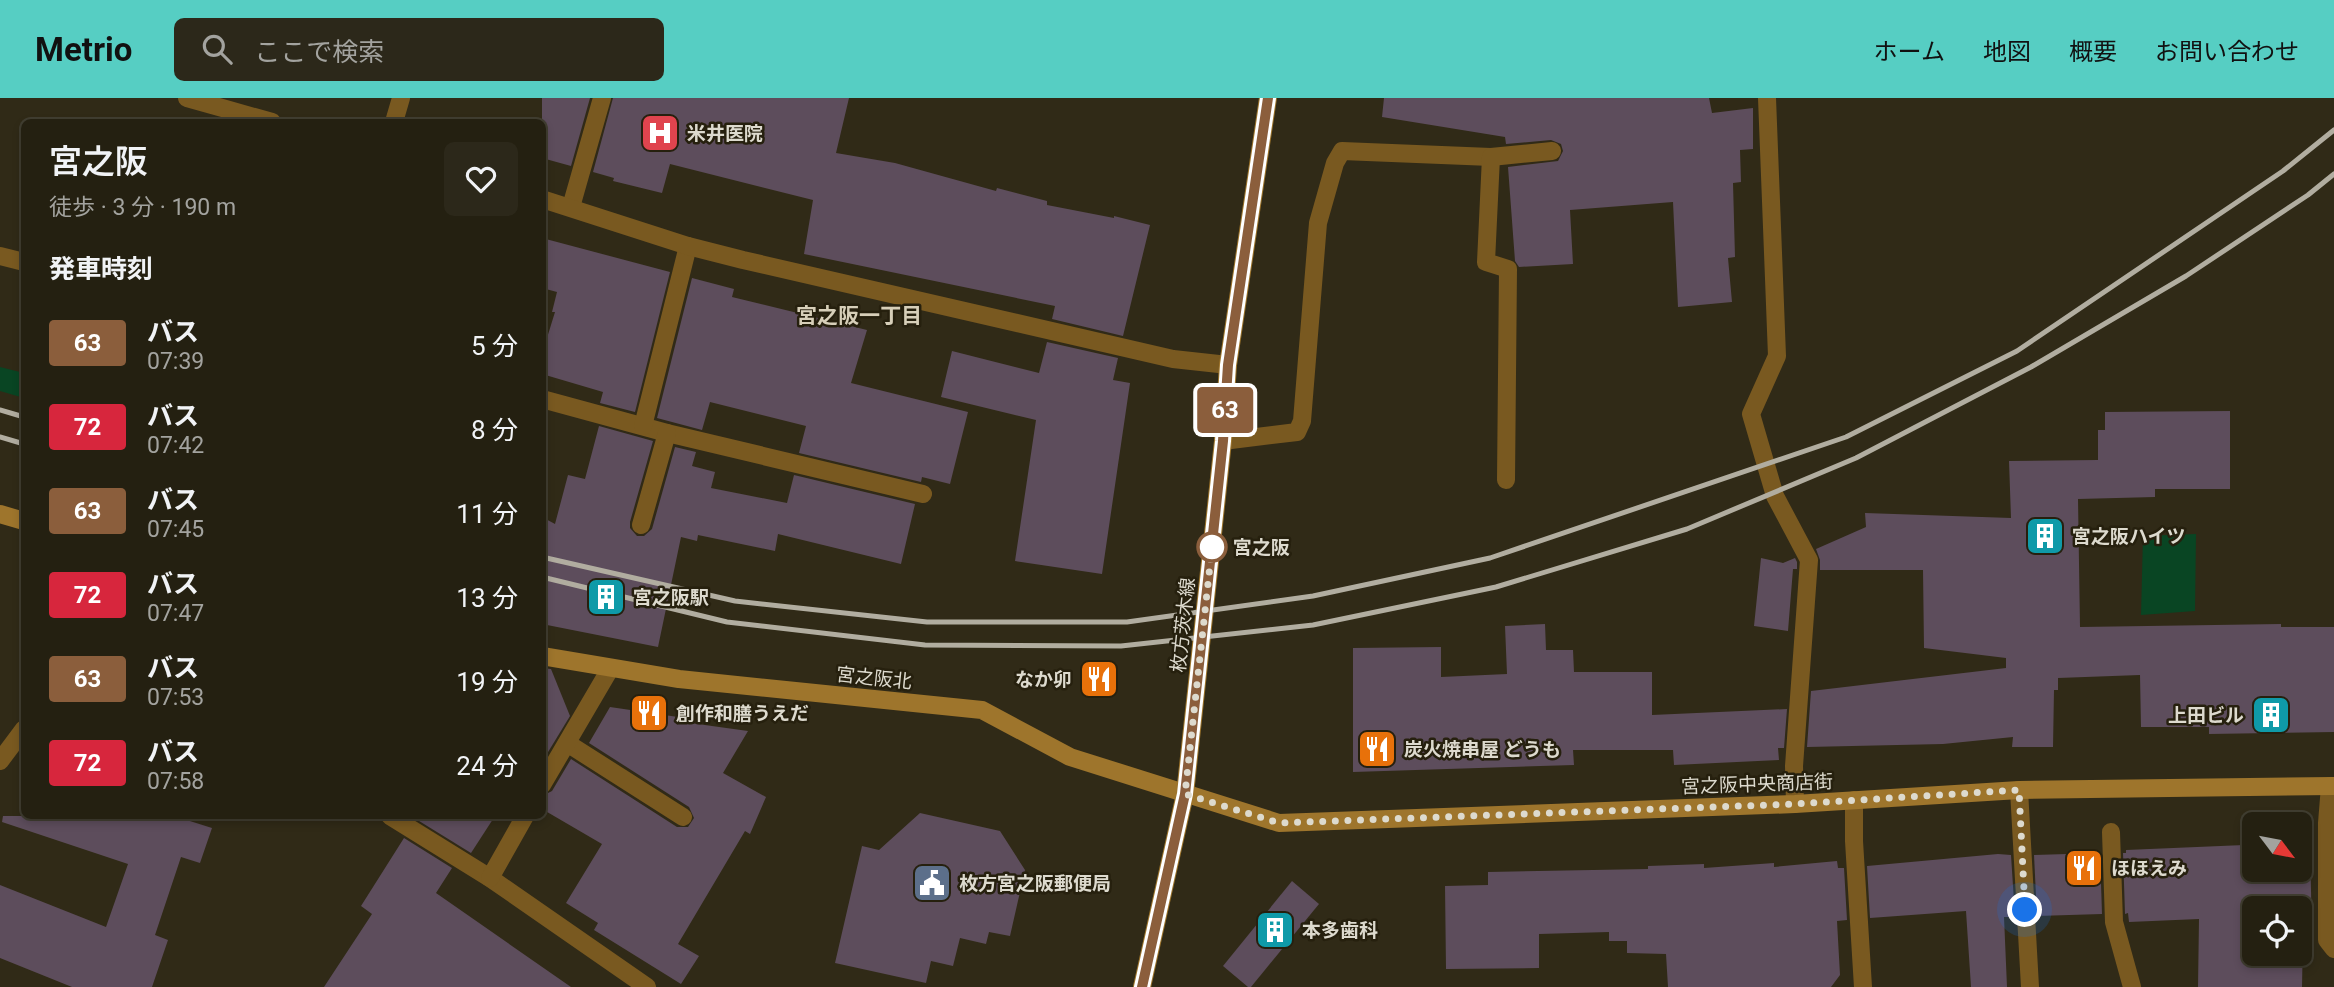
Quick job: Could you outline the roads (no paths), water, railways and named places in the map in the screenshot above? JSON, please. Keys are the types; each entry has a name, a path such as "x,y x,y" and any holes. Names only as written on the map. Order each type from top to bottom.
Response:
{"street":[{"path":"187,98 235,118"},
{"path":"395,119 401,98"},
{"path":"571,207 603,98"},
{"name":"枚方茨木線","path":"1142,987 1185,794 1223,441 1228,365 1268,98"},
{"path":"1767,98 1777,356 1751,414 1775,496 1809,560 1794,766 1795,804"},
{"path":"1223,441 1297,432 1302,421 1318,223 1335,163 1342,151 1491,157 1552,151"},
{"path":"1491,157 1486,262 1508,269 1506,480"},
{"path":"546,200 688,246 1173,359 1228,365"},
{"path":"642,426 688,246"},
{"path":"0,256 21,261"},
{"path":"546,400 667,433 923,494"},
{"path":"640,525 667,433"},
{"path":"0,514 21,520"},
{"name":"宮之阪北","path":"546,657 678,679 982,710 1070,757 1185,794"},
{"path":"546,779 610,669"},
{"path":"0,761 21,733"},
{"path":"567,743 683,817"},
{"path":"2332,786 2327,824 2327,940 2334,949"},
{"name":"宮之阪中央商店街","path":"1185,794 1279,823 1795,804 2019,790 2332,786"},
{"path":"2019,790 2030,987"},
{"path":"1854,800 1863,987"},
{"path":"395,819 490,878 647,987"},
{"path":"490,878 523,819"},
{"path":"2111,832 2114,922 2132,987"}],"railway":[{"path":"546,558 735,601 927,622 1127,622 1313,596 1490,558 1846,437 2017,351 2283,171 2334,130"},
{"path":"546,578 727,622 925,645 1121,646 1313,625 1496,587 1687,529 1856,458 2031,367 2186,276 2308,195 2334,174"},
{"path":"0,410 21,416"},
{"path":"0,437 21,443"}],"place":[{"name":"米井医院","path":"660,133"},
{"name":"宮之阪ハイツ","path":"2045,536"},
{"name":"宮之阪","path":"1212,547"},
{"name":"宮之阪駅","path":"606,597"},
{"name":"なか卯","path":"1099,679"},
{"name":"創作和膳うえだ","path":"649,713"},
{"name":"上田ビル","path":"2271,715"},
{"name":"炭火焼串屋 どうも","path":"1377,749"},
{"name":"ほほえみ","path":"2084,868"},
{"name":"枚方宮之阪郵便局","path":"932,883"},
{"name":"本多歯科","path":"1275,930"}],"district":[{"name":"宮之阪一丁目","path":"859,316"}]}
